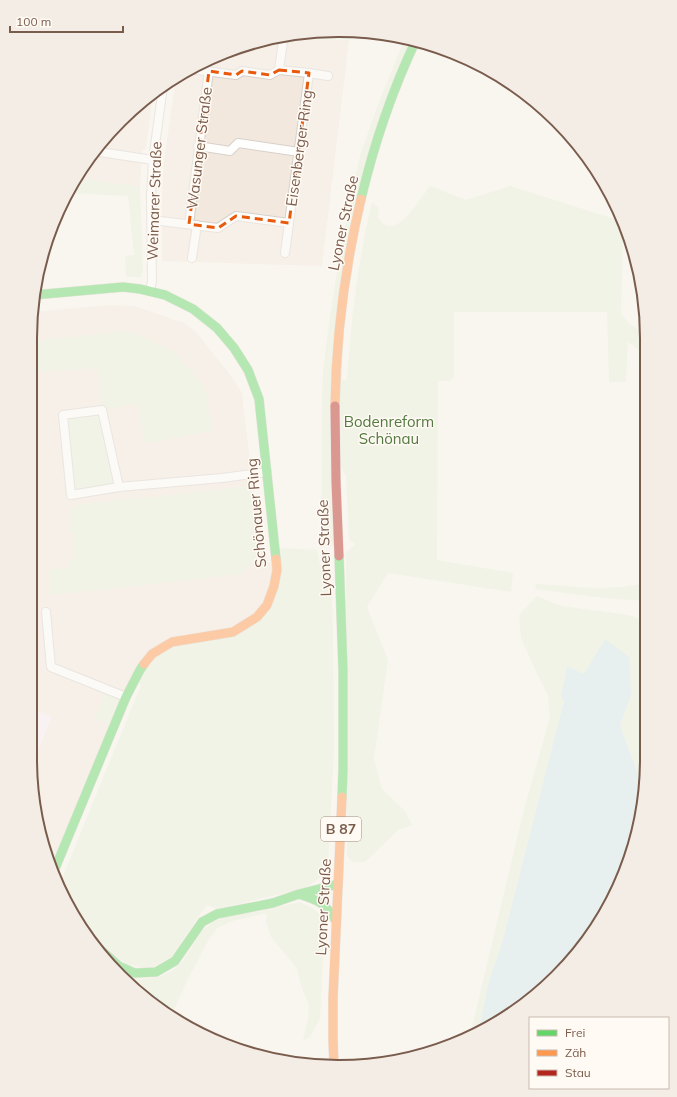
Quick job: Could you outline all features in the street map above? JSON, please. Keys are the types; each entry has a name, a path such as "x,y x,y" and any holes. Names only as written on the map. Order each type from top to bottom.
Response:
{"street":[{"path":"279,70 283,43"},
{"name":"Lyoner Straße","path":"333,1060 332,1001 343,766 342,640 335,432 335,386 338,340 350,249 370,164 382,123 413,46"},
{"name":"Eisenberger Ring","path":"202,70 236,75 242,71 270,75 279,70 328,76"},
{"name":"Wasunger Straße","path":"189,224 209,71"},
{"name":"Eisenberger Ring","path":"285,253 310,73"},
{"name":"Weimarer Straße","path":"150,291 152,281 151,197 153,160 162,94"},
{"path":"198,146 230,151 238,143 299,152"},
{"path":"101,152 153,160"},
{"name":"Eisenberger Ring","path":"152,220 218,228 236,216 289,224"},
{"path":"192,258 198,225"},
{"name":"Schönauer Ring","path":"41,294 123,287 140,289 165,296 193,309 217,328 234,348 248,370 259,399 277,570 274,586 267,605 257,617 233,632 172,642 152,654 140,670 126,697 57,865"},
{"path":"119,487 102,410 63,415 71,495 119,487 222,478 267,472"},
{"path":"46,612 51,667 126,697"},
{"path":"120,967 135,973 156,972 175,961 202,922 217,914 273,903 299,894 338,884"},
{"path":"299,894 317,900 328,908 336,922"}],"highlighted area":[{"path":"279,70 309,73 289,223 236,216 218,228 189,224 209,71 236,75 242,71 270,75"}],"shaded area":[{"path":"299,40 349,40 322,266 162,261 162,193 164,161 175,86 205,68 260,47"},
{"path":"152,102 146,149 142,151 140,187 83,179 99,155 125,125"},
{"path":"111,305 134,306 184,323 196,332 231,376 242,393 253,489 268,562 272,563 272,577 264,600 256,611 245,620 233,627 186,634 167,639 145,655 55,861 47,837 43,817 37,758 37,338 39,311"},
{"path":"37,711 52,717 37,753"}],"green space":[{"path":"338,37 369,39 301,40"},
{"path":"403,44 410,46 347,249 335,546 323,545 321,540 323,370 341,246 360,156 377,107"},
{"path":"83,179 140,187 143,271 141,277 126,277 125,256 134,255 128,196 74,193"},
{"name":"Bodenreform Schönau","path":"430,186 466,200 510,186 615,219 623,238 621,314 630,324 640,331 640,351 628,342 626,382 609,382 607,312 454,312 454,377 449,381 438,381 437,560 513,573 511,592 388,573 367,607 388,660 374,759 382,789 405,811 412,825 398,830 365,862 353,862 347,856 346,553 355,544 349,540 346,476 340,466 341,379 347,380 356,290 372,202 379,208 378,218 382,223 389,226 396,225 407,216"},
{"path":"128,331 175,352 205,388 213,430 146,444 137,404 103,410 119,487 71,495 63,415 102,410 98,368 37,372 37,340"},
{"path":"252,486 256,556 243,574 50,595 46,592 51,590 49,570 70,567 70,559 75,558 73,533 68,534 72,525 70,507 76,507 76,505"},
{"path":"280,548 317,550 320,564 332,588 334,747 328,869 321,877 306,888 217,909 207,905 173,956 150,969 126,964 97,939 77,909 62,879 141,685 137,682 155,657 173,647 259,619"},
{"path":"536,584 605,588 640,584 640,601 604,598 535,589"},
{"path":"537,596 561,606 629,615 640,619 639,777 620,725 630,695 567,666 561,696 564,701 502,943 488,984 480,1025 472,1029 523,813 550,717 548,695 521,638 519,615"},
{"path":"106,689 119,697 110,723 94,720"},
{"path":"299,902 313,908 321,916 324,937 320,1018 310,1037 303,1040 308,1019 309,1005 301,986 297,968 271,937 266,922 267,913 232,921 217,928 208,941 187,981 174,1011 161,1002 157,996 149,993 130,976 144,979 161,976 168,973 179,965 204,929 210,924 231,916 272,909"}],"water":[{"path":"605,639 629,657 631,695 620,725 639,777 630,837 609,892 600,909 578,942 552,972 522,998 480,1025 488,984 502,943 564,701 561,696 567,666 584,674"},
{"path":"149,993 157,996 161,1002"}],"traffic: fast":[{"path":"361,199 384,118 413,46"},
{"path":"41,294 123,287 140,289 165,295 193,309 217,328 234,348 248,370 259,399 276,559"},
{"path":"339,556 343,671 342,797"},
{"path":"57,865 126,697 144,664"},
{"path":"120,967 135,973 156,972 175,961 202,922 217,914 273,903 299,894 338,884"},
{"path":"299,894 312,898 321,903 336,921"}],"traffic: slow":[{"path":"335,406 337,354 342,302 350,250 361,199"},
{"path":"144,664 152,654 172,642 233,632 257,617 267,605 274,586 277,570 276,559"},
{"path":"334,1060 333,998 342,797"}],"traffic: jam":[{"path":"335,406 339,556"}]}
